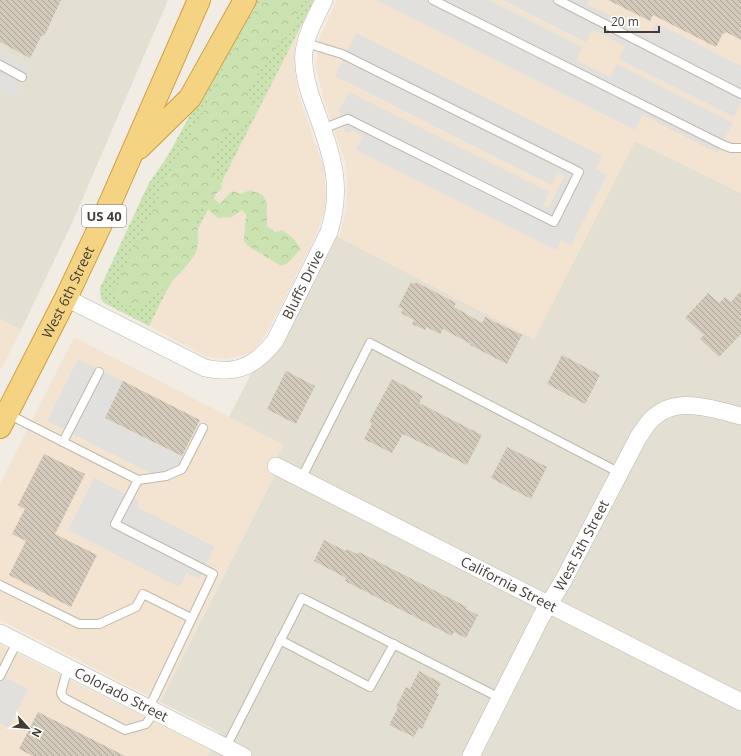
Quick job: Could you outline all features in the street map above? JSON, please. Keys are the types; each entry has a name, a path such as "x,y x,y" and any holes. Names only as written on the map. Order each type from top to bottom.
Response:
{"highway":[{"name":"West 6th Street","path":"4,420 66,298 131,156 199,0"},
{"path":"131,156 190,98 245,0"}],"street":[{"name":"Bluffs Drive","path":"66,298 205,368 217,371 231,371 246,367 258,360 275,341 329,232 334,217 336,196 335,173 331,153 309,91 304,71 304,52 307,35 324,0"},
{"name":"West 5th Street","path":"471,756 500,698 639,436 651,420 670,408 694,406 741,416"},
{"name":"California Street","path":"276,466 741,702"},
{"name":"Colorado Street","path":"0,633 243,756"}],"lane":[{"path":"433,0 723,145 731,148 741,148"},
{"path":"558,0 741,94"},
{"path":"306,43 342,54 579,172 554,222 348,119 322,129"},
{"path":"0,65 22,76"},
{"path":"301,479 370,344 620,473"},
{"path":"63,442 99,372"},
{"path":"4,420 63,442 138,480 166,476 182,469 203,428"},
{"path":"68,667 61,693 64,698 125,730 146,724 192,618 213,574 115,524 138,480"},
{"path":"0,585 80,624 99,624 136,607 143,594 192,618"},
{"path":"226,747 302,598 500,698"},
{"path":"280,640 370,687 394,644"},
{"path":"0,676 17,642"}],"shaded area":[{"path":"0,0 168,0 72,223 21,330 0,319"},
{"path":"337,0 741,0 741,193 635,141 534,339 339,237 346,210 347,177 345,161 325,104 316,69 319,39"},
{"path":"376,0 489,0 582,47 576,60 610,77 617,64 733,123 717,153 643,115 635,130"},
{"path":"503,0 589,0 587,4 650,35 656,23 741,66 741,102 734,117 619,59 625,46 593,30 586,42"},
{"path":"301,24 295,48 296,81 299,97 324,168 326,197 324,213 314,240 269,329 259,344 252,351 243,355 223,359 212,358 203,355 149,326"},
{"path":"356,33 602,156 596,169 607,175 571,245 561,240 556,250 356,150 363,136 352,131 346,133 338,109 349,92 549,192 543,205 548,208 564,176 558,172 552,185 335,76"},
{"path":"0,53 30,68 15,98 0,90"},
{"path":"635,141 741,193 741,756 207,756 219,732 160,702 275,474 270,471 283,445 229,417 258,360 329,232 534,339"},
{"path":"0,319 21,330 0,371"},
{"path":"74,337 284,445 270,470 275,473 160,702 0,620 0,484"},
{"path":"78,359 123,381 105,418 182,456 169,482 47,421"},
{"path":"94,478 139,501 137,507 215,547 199,579 187,573 179,587 68,530"},
{"path":"0,645 210,750 207,756 0,756"},
{"path":"0,675 28,689 9,728 0,723"}],"green space":[{"path":"253,0 314,0 149,326 104,303 101,299 100,288 149,183 167,157"},
{"path":"260,0 302,0 291,32 280,43 246,90 255,109 253,115 235,131 225,131 213,158 218,164 212,175 220,180 222,188 212,198 220,203 232,191 241,194 250,190 263,195 267,204 267,226 275,232 282,230 293,238 301,249 288,263 281,266 248,246 244,241 246,214 242,210 232,217 218,218 201,203 197,221 198,245 194,256 171,282 151,299 136,309 117,299 113,294 114,289 155,207 165,181 205,109 212,91"}],"building":[{"path":"0,0 61,0 44,36 42,35 30,58 0,42"},
{"path":"608,0 741,0 741,40 726,32 725,34 723,33 716,47 653,15 650,21"},
{"path":"411,282 415,284 416,282 456,303 454,307 482,323 485,317 522,335 507,364 443,329 440,334 427,327 425,330 412,324 414,320 401,313 403,309 398,307"},
{"path":"741,291 741,334 719,357 700,339 704,335 685,318 708,293 719,303 725,297 731,302"},
{"path":"562,355 600,375 585,404 547,384"},
{"path":"286,371 315,386 296,424 267,409"},
{"path":"392,379 423,396 419,403 482,435 467,465 403,434 392,453 364,439 372,424 369,422"},
{"path":"123,381 200,420 182,456 105,418"},
{"path":"507,447 547,467 531,499 491,478"},
{"path":"44,454 85,474 55,534 97,555 71,607 9,575 26,541 12,534 25,509 18,505"},
{"path":"324,540 346,551 347,549 357,554 359,552 467,607 466,609 478,615 466,638 454,632 452,636 345,581 346,578 314,561"},
{"path":"419,671 441,683 436,693 439,694 422,729 419,727 414,737 389,725 398,708 396,707 406,687 410,689"},
{"path":"38,712 125,756 33,756 19,749"}]}
